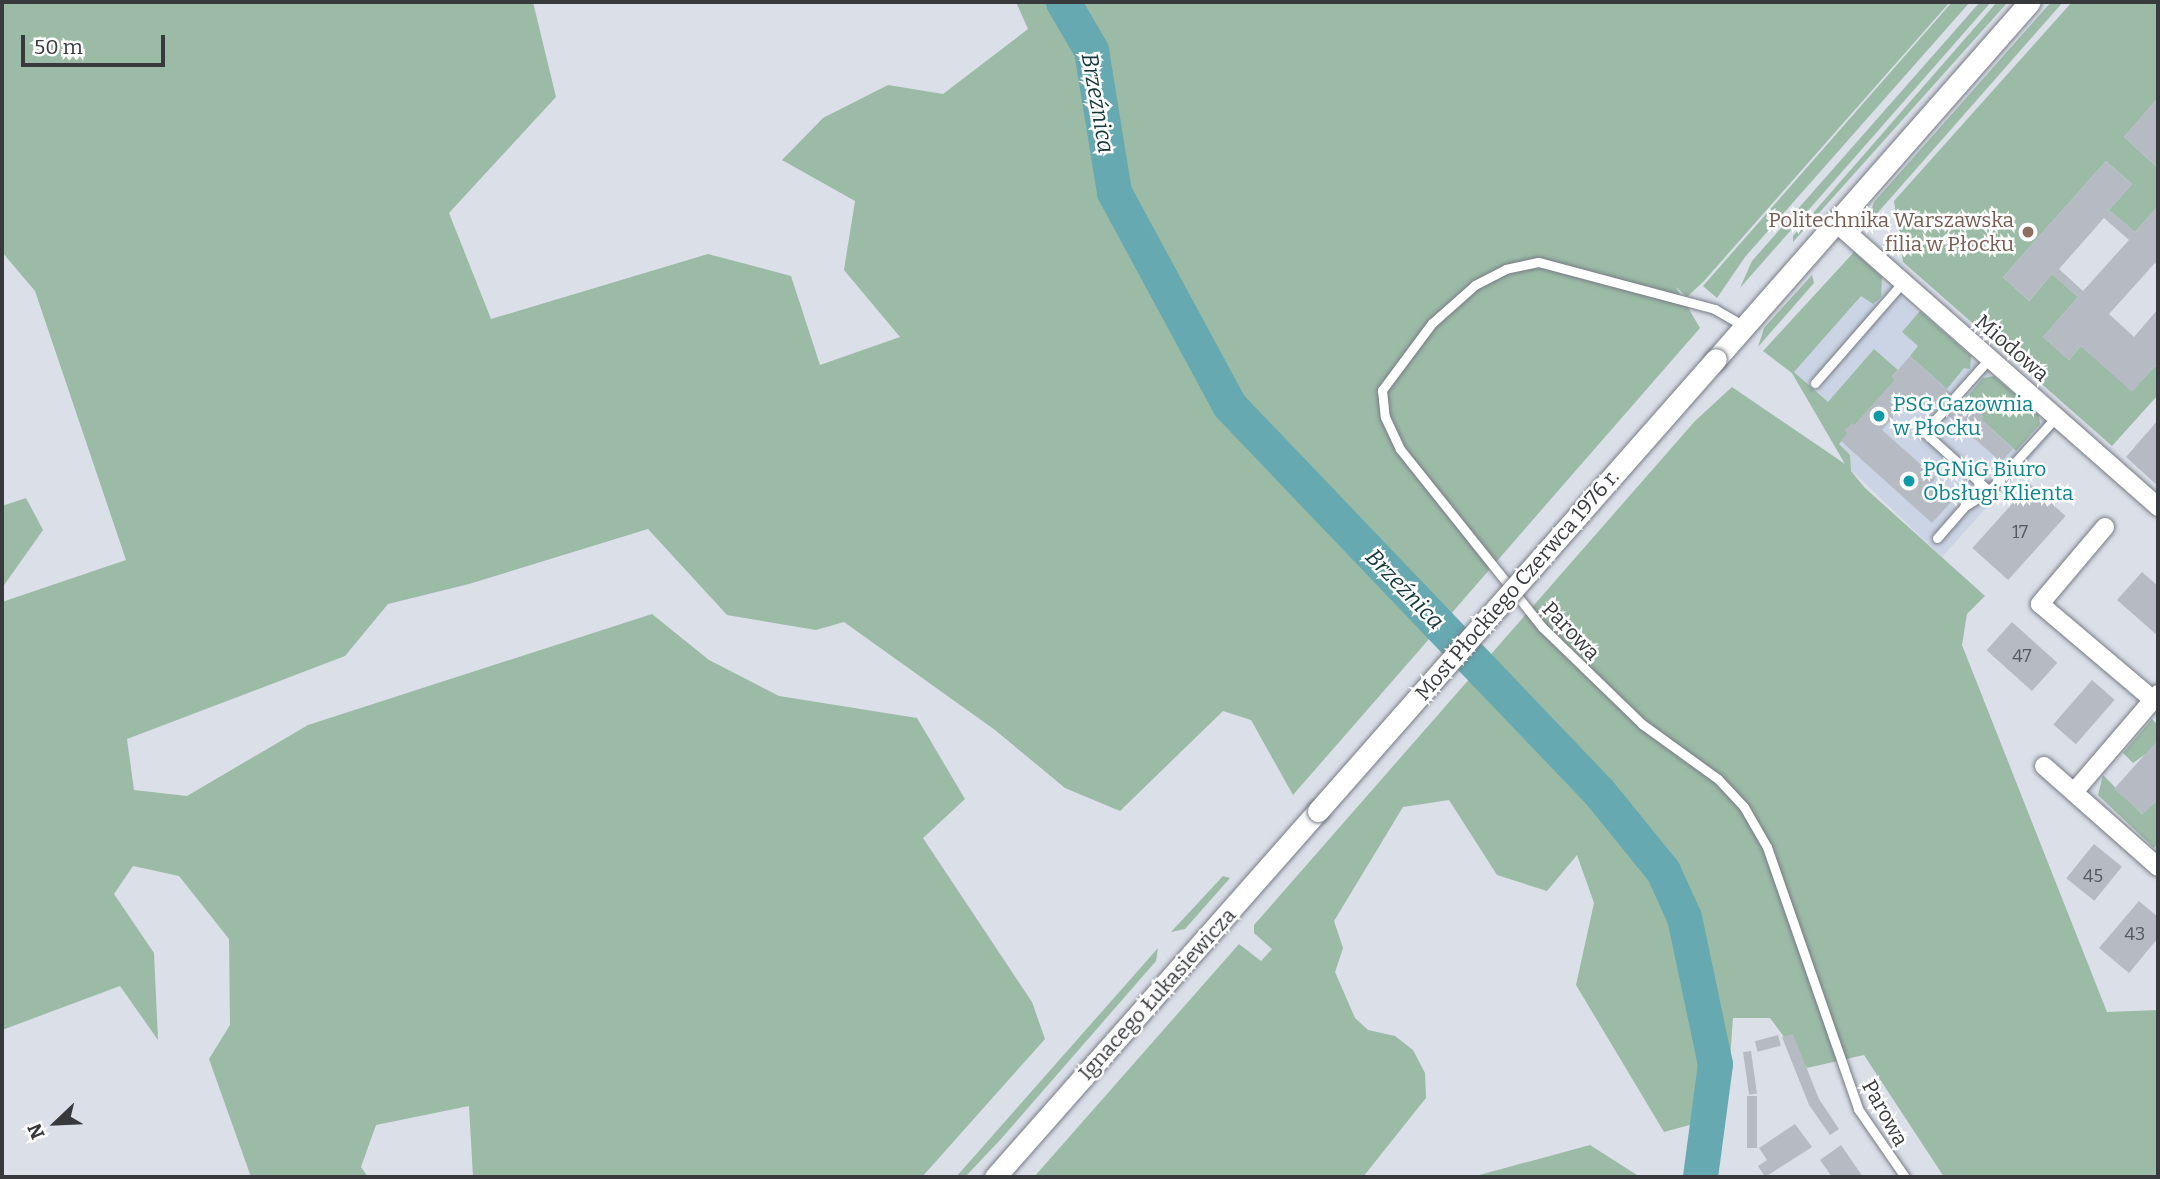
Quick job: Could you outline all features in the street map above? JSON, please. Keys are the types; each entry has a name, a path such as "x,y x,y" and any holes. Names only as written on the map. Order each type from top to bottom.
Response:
{"street":[{"path":"1744,326 2030,2"},
{"name":"Miodowa","path":"1835,222 2158,508"},
{"name":"Most Płockiego Czerwca 1976 r.","path":"1318,811 1744,326"},
{"path":"2074,792 2156,697 2040,604 2105,527"},
{"path":"2044,766 2158,867"},
{"name":"Ignacego Łukasiewicza","path":"995,1177 1318,811"}],"lane":[{"name":"Parowa","path":"1744,326 1714,309 1538,262 1506,269 1475,285 1432,323 1382,390 1385,417 1400,449 1542,627 1642,724 1718,779 1744,807 1767,847 1858,1109 1905,1177"},
{"path":"1815,383 1903,282"},
{"path":"1955,397 1989,359"},
{"path":"1943,411 1924,432 1989,491"},
{"path":"1937,538 1965,506 1989,491 2056,417"}],"shaded area":[{"path":"1870,271 2054,432 1942,557 1847,466 1787,365"}],"green space":[{"path":"2,2 533,2 556,97 449,213 491,319 708,254 791,276 820,365 900,337 844,270 855,201 782,160 823,118 888,85 943,94 1028,29 1016,2 1950,2 1704,281 1687,297 1676,287 1700,328 1293,795 1251,720 1223,711 1120,811 1065,788 995,730 844,622 816,630 727,615 648,529 469,584 388,604 345,656 127,739 134,790 187,796 308,725 652,614 709,660 779,696 917,718 965,799 923,838 1032,1002 1045,1039 922,1177 473,1177 469,1106 376,1125 361,1167 368,1177 251,1177 209,1059 230,1025 229,939 179,876 133,866 114,894 154,953 158,1040 120,986 2,1030 2,602 126,560 35,291 2,252"},
{"path":"1952,2 1970,2 1745,257 1717,298 1703,286"},
{"path":"1980,2 1991,2 1740,288 1752,261"},
{"path":"1997,2 2008,2 1793,242 1793,236"},
{"path":"2051,2 2063,2 1866,226 1874,202"},
{"name":"Politechnika Warszawska filia w Płocku","path":"2072,2 2158,2 2158,98 2124,137 2158,168 2158,206 2135,232 2109,210 2132,184 2106,161 2003,277 2029,301 2052,274 2078,297 2043,337 2069,360 2081,346 2132,391 2155,366 2158,369 2158,395 2112,446 1903,262 1894,201"},
{"path":"1854,252 1882,277 1881,297 1873,304 1861,296 1794,372 1828,402 1874,349 1898,370 1892,376 1895,380 1855,425 1845,430 1848,433 1839,444 1850,455 1851,471 1865,488 1985,596 1967,614 1962,645 2107,1012 2158,1010 2158,1177 1944,1177 1864,1055 1807,1068 1770,1018 1733,1018 1726,1115 1664,1132 1576,985 1594,903 1577,855 1547,891 1497,875 1449,800 1403,807 1334,921 1343,948 1335,972 1355,1018 1368,1030 1395,1036 1413,1050 1425,1073 1426,1098 1363,1177 1034,1177 1239,944 1261,961 1272,949 1254,933 1254,925 1695,421 1732,387 1845,464 1792,373 1763,351"},
{"path":"1812,275 1814,283 1758,347 1764,328"},
{"path":"1920,311 1971,356 1970,369 1964,368 1947,389 1910,356 1918,346 1902,332"},
{"path":"1994,376 2039,415 2040,424 2016,451 1981,419 1983,416 1962,403 1983,378"},
{"path":"26,498 43,530 2,588 2,506"},
{"path":"2152,719 2158,725 2158,745 2133,763 2123,753"},
{"path":"2103,775 2142,814 2158,800 2158,844 2154,848 2098,795"},
{"path":"1223,876 1230,878 1185,929 1171,932"},
{"path":"1158,948 1156,961 1001,1139 965,1177 956,1177"},
{"path":"1590,1145 1640,1177 1472,1177"}],"building":[{"path":"2158,98 2158,168 2124,137"},
{"name":"Politechnika Warszawska filia w Płocku","path":"2106,161 2132,184 2109,210 2135,232 2158,206 2158,266 2155,263 2109,314 2134,337 2158,309 2158,369 2155,366 2132,392 2081,346 2069,360 2043,337 2078,297 2052,274 2029,301 2003,277","holes":["2104,218 2129,240 2083,291 2059,269"]},
{"path":"1910,356 1973,413 1976,410 1983,416 1981,419 2013,449 2001,462 1934,403 1929,409 1913,395 1882,430 1936,478 1931,484 1951,502 1932,523 1841,441 1848,433 1845,430 1852,423 1855,425 1895,380 1892,377"},
{"path":"2158,420 2158,486 2126,457"},
{"path":"2030,484 2066,516 2008,580 1972,548"},
{"path":"2142,572 2158,586 2158,636 2117,600"},
{"path":"2012,622 2057,663 2032,691 1987,650"},
{"path":"2092,680 2115,700 2076,744 2053,725"},
{"path":"2156,742 2158,800 2143,814 2114,789"},
{"path":"2094,844 2122,867 2094,901 2066,878"},
{"path":"2139,901 2158,917 2158,938 2129,973 2099,948"},
{"path":"1793,1034 1819,1099 1839,1129 1830,1135 1809,1105 1782,1037"},
{"path":"1778,1035 1781,1046 1758,1052 1755,1041"},
{"path":"1751,1051 1757,1094 1749,1095 1743,1052"},
{"path":"1747,1096 1757,1096 1757,1148 1747,1148"},
{"path":"1795,1124 1812,1147 1765,1177 1758,1166 1767,1160 1759,1148"},
{"path":"1841,1145 1863,1177 1832,1177 1820,1160"}],"waterway":[{"name":"Brzeźnica","path":"1063,2 1091,50 1114,192 1229,405 1599,792 1663,871 1684,917 1715,1064 1700,1177"}],"place":[{"name":"Politechnika Warszawska filia w Płocku","path":"2028,232"},
{"name":"PSG Gazownia w Płocku","path":"1879,416"},
{"name":"PGNiG Biuro Obsługi Klienta","path":"1909,481"}]}
